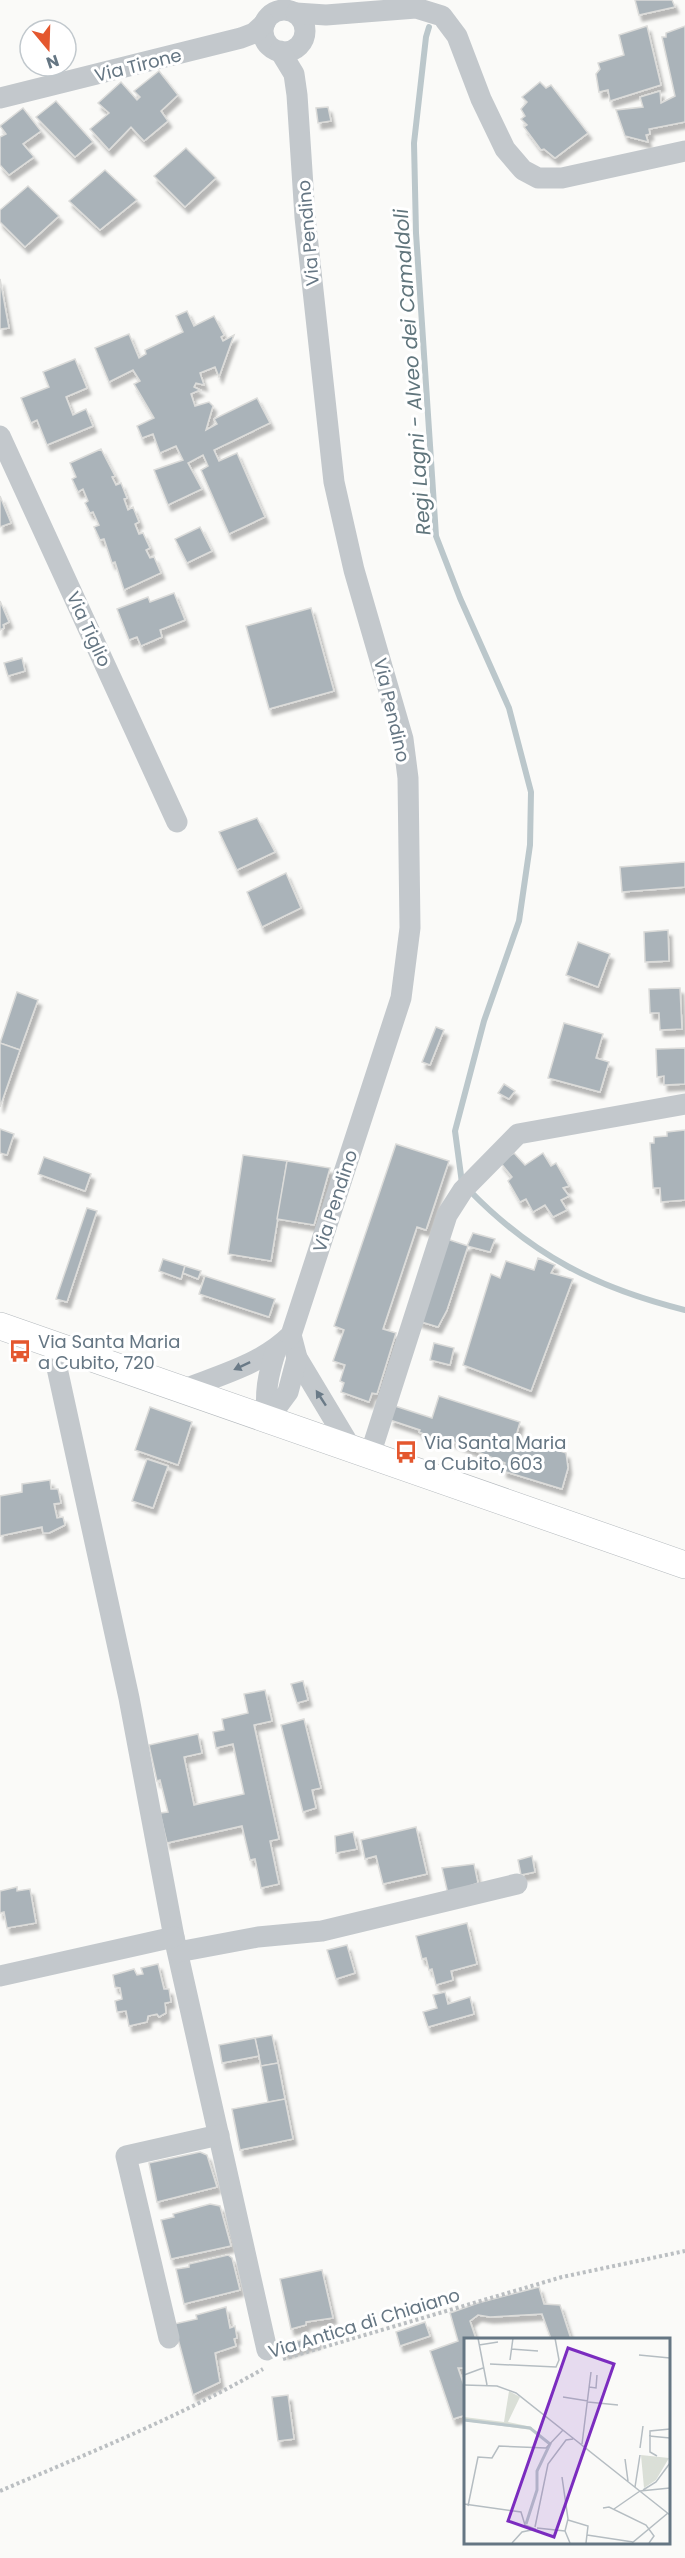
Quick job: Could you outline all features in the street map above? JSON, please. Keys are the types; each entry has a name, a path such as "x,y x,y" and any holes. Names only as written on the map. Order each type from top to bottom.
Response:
{"main road":[{"path":"0,1326 685,1565"}],"street":[{"path":"284,23 326,15 416,8 430,10 441,16 457,36 505,149 523,170 538,178 562,178 685,151"},
{"name":"Via Tirone","path":"0,98 241,38 284,23"},
{"name":"Via Pendino","path":"182,1390 276,1350 291,1335 401,998 410,928 408,778 403,739 354,570 334,482 305,218 294,74 284,23"},
{"name":"Via Tiglio","path":"0,436 177,822"},
{"path":"361,1451 447,1215 468,1185 518,1134 685,1104"},
{"path":"291,1335 297,1358 361,1451"},
{"path":"52,1345 129,1698 176,1944 270,2360"},
{"name":"Via Pendino","path":"268,1419 265,1400 266,1382 276,1350"},
{"path":"268,1419 288,1392 297,1358"},
{"path":"0,1976 176,1944 333,1929 517,1884"},
{"path":"169,2338 126,2156 219,2135"}],"path":[{"name":"Via Antica di Chiaiano","path":"0,2491 154,2425 230,2388 270,2360 562,2277 685,2251"}],"building":[{"path":"635,0 672,0 675,7 639,15"},
{"path":"647,26 661,85 610,101 608,90 599,92 596,74 600,69 598,63 624,55 619,35"},
{"path":"685,26 685,122 649,129 650,134 646,135 648,142 625,136 616,110 643,107 640,97 660,91 661,103 675,96 662,37 666,37 666,33"},
{"path":"159,71 178,95 161,111 168,121 144,141 131,127 109,150 90,129 109,113 98,103 121,82 137,100 140,97 134,91"},
{"path":"540,82 546,88 551,85 588,133 555,158 544,149 541,150 524,127 527,125 521,119 525,116 521,109 527,102 522,97"},
{"path":"56,101 93,142 75,157 36,117"},
{"path":"328,107 331,121 318,123 316,108"},
{"path":"23,108 41,131 23,144 34,157 9,175 0,165 0,137 6,134 0,126"},
{"path":"186,148 216,178 185,207 154,176"},
{"path":"105,170 137,200 100,230 69,201"},
{"path":"28,186 59,216 25,247 0,222 0,210"},
{"path":"0,279 9,328 0,329"},
{"path":"187,311 194,326 214,316 224,335 221,337 223,341 234,335 219,377 215,367 200,373 204,385 196,383 194,387 200,390 191,394 195,406 209,402 213,406 206,430 217,424 214,419 257,398 270,423 214,450 219,461 237,453 265,517 229,534 201,470 208,466 203,455 188,463 202,489 168,505 154,470 183,460 176,446 160,453 153,434 142,438 137,426 154,418 134,384 140,381 133,370 109,382 95,348 129,334 139,358 146,354 145,350 183,332 176,316"},
{"path":"75,359 87,388 66,397 73,415 86,409 93,426 47,445 37,420 31,423 21,398 49,387 43,372"},
{"path":"101,449 115,476 112,477 116,485 121,483 127,498 124,499 128,510 133,507 139,522 135,524 139,534 143,533 150,548 146,550 150,558 154,557 161,573 124,590 115,562 112,563 104,539 100,540 94,527 99,525 93,512 90,513 85,503 88,501 83,489 78,492 72,479 76,477 70,463"},
{"path":"0,496 11,523 0,527"},
{"path":"200,527 212,551 187,563 175,539"},
{"path":"174,593 185,620 160,630 162,637 141,646 137,637 129,640 117,609 148,597 150,602"},
{"path":"0,601 9,622 0,630"},
{"path":"311,608 334,691 269,709 246,626"},
{"path":"22,658 25,671 8,676 4,663"},
{"path":"257,818 275,852 237,870 219,832"},
{"path":"685,862 685,887 622,892 620,867"},
{"path":"286,873 301,908 262,927 247,892"},
{"path":"668,930 669,961 645,962 644,932"},
{"path":"578,942 610,954 598,987 566,975"},
{"path":"680,988 682,1029 660,1030 659,1013 650,1013 649,989"},
{"path":"17,992 38,1000 20,1050 0,1043"},
{"path":"564,1023 603,1034 596,1058 609,1062 600,1092 548,1078"},
{"path":"436,1027 444,1030 430,1065 422,1062"},
{"path":"0,1043 20,1050 0,1107"},
{"path":"685,1048 685,1084 664,1085 664,1076 657,1077 656,1049"},
{"path":"504,1084 515,1091 509,1099 498,1093"},
{"path":"0,1129 14,1134 7,1155 0,1153"},
{"path":"685,1130 685,1200 661,1202 660,1188 653,1188 650,1143 654,1143 654,1137 667,1136 667,1132"},
{"path":"396,1144 449,1161 426,1230 417,1227 383,1329 396,1333 377,1394 372,1393 369,1402 341,1392 344,1383 340,1381 345,1365 333,1361 344,1330 334,1326"},
{"path":"514,1153 525,1165 543,1153 551,1166 556,1163 569,1186 563,1188 569,1196 561,1200 567,1210 553,1217 545,1205 533,1212 526,1199 520,1202 508,1181 512,1177 500,1162"},
{"path":"243,1155 287,1161 271,1261 228,1254"},
{"path":"44,1157 91,1174 85,1191 38,1174"},
{"path":"287,1161 330,1168 314,1225 277,1219"},
{"path":"87,1208 97,1211 67,1302 56,1299"},
{"path":"473,1233 495,1239 490,1252 467,1246"},
{"path":"444,1238 468,1246 447,1310 438,1327 418,1321"},
{"path":"538,1258 555,1265 551,1273 573,1279 531,1391 463,1365 491,1274 500,1278 506,1261 534,1270"},
{"path":"163,1259 185,1266 181,1279 159,1271"},
{"path":"185,1266 201,1271 198,1279 183,1273"},
{"path":"205,1276 275,1299 269,1317 199,1294"},
{"path":"434,1343 454,1348 450,1365 430,1360"},
{"path":"439,1396 520,1422 516,1436 566,1453 568,1468 562,1489 503,1471 505,1463 437,1435 436,1439 419,1432 420,1430 390,1420 395,1406 432,1418"},
{"path":"150,1407 192,1422 178,1465 135,1450"},
{"path":"147,1459 168,1466 153,1508 132,1501"},
{"path":"50,1480 51,1489 58,1489 61,1503 54,1504 57,1518 63,1517 65,1525 49,1533 43,1533 42,1527 0,1536 0,1496 22,1492 22,1484"},
{"path":"303,1681 308,1700 297,1703 291,1684"},
{"path":"265,1690 272,1721 254,1725 279,1839 270,1841 279,1884 261,1888 255,1859 250,1860 242,1826 167,1843 160,1813 168,1812 160,1780 157,1781 149,1745 198,1734 202,1753 184,1757 194,1805 244,1794 233,1744 216,1748 213,1732 224,1730 222,1719 248,1713 244,1694"},
{"path":"304,1719 321,1788 312,1790 316,1808 303,1812 281,1725"},
{"path":"416,1827 427,1874 383,1884 376,1856 365,1859 361,1840"},
{"path":"353,1832 357,1849 336,1853 335,1836"},
{"path":"532,1856 535,1872 521,1875 518,1860"},
{"path":"474,1864 478,1883 448,1894 442,1868"},
{"path":"17,1887 17,1891 30,1889 36,1923 7,1928 4,1912 0,1913 0,1891"},
{"path":"467,1923 477,1964 451,1971 453,1980 436,1985 432,1969 429,1970 426,1958 422,1959 416,1936"},
{"path":"347,1945 355,1973 336,1979 327,1950"},
{"path":"158,1964 164,1989 169,1989 171,2002 165,2003 166,2013 159,2017 157,2014 148,2016 147,2022 129,2026 126,2011 117,2012 115,2001 122,1999 120,1988 115,1987 113,1975 134,1969 137,1975 143,1974 141,1968"},
{"path":"445,1992 448,2004 470,1997 474,2014 428,2027 423,2012 437,2008 433,1995"},
{"path":"272,2035 278,2063 261,2066 255,2038"},
{"path":"255,2038 259,2056 222,2063 219,2045"},
{"path":"278,2063 285,2099 268,2102 261,2066"},
{"path":"285,2099 293,2139 240,2150 232,2109"},
{"path":"200,2152 207,2155 217,2187 157,2202 149,2163"},
{"path":"210,2204 220,2206 231,2246 171,2259 161,2220 174,2217 173,2214"},
{"path":"228,2255 232,2258 240,2290 184,2304 176,2269"},
{"path":"322,2270 333,2318 306,2322 306,2325 291,2329 280,2279"},
{"path":"539,2287 544,2304 560,2305 571,2338 551,2338 542,2314 490,2317 478,2315 470,2321 476,2338 464,2338 464,2368 458,2368 464,2385 464,2416 453,2419 430,2351 458,2341 450,2313"},
{"path":"226,2307 230,2328 235,2326 236,2346 215,2353 220,2382 193,2395 174,2324 197,2319 196,2315"},
{"path":"425,2322 430,2336 400,2346 396,2332"},
{"path":"316,2336 318,2342 284,2353 282,2345"},
{"path":"288,2395 294,2439 278,2441 272,2397"}],"waterway":[{"name":"Regi Lagni - Alveo dei Camaldoli","path":"429,27 414,143 416,233 436,536 460,598 509,708 531,792 530,845 519,921 484,1021 455,1131 462,1183"},
{"name":"Regi Lagni - Alveo dei Camaldoli","path":"469,1190 517,1234 568,1266 623,1291 685,1310"}],"place":[{"name":"Via Santa Maria a Cubito, 720","path":"20,1351"},
{"name":"Via Santa Maria a Cubito, 603","path":"406,1452"}]}
